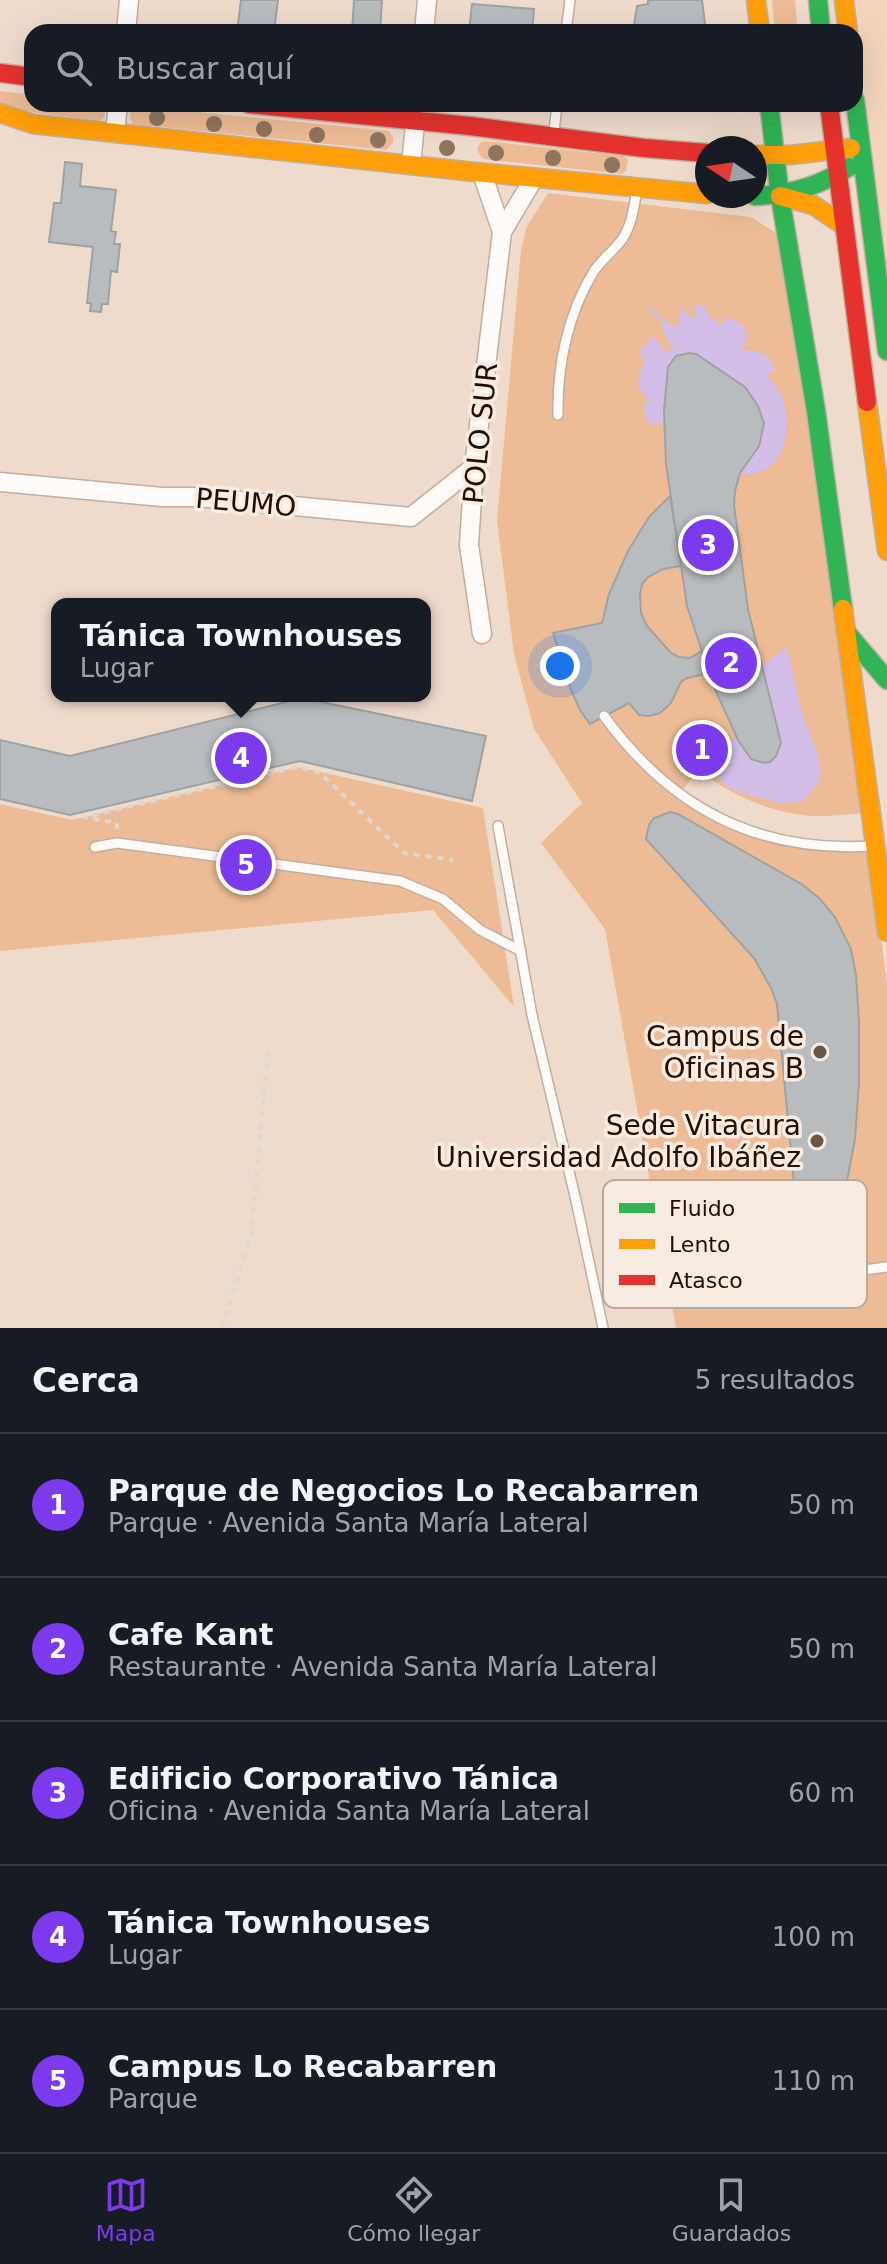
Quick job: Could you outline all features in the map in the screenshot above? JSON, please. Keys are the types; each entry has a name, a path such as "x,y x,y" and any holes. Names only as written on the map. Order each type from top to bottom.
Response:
{"street":[{"path":"127,24 129,0"},
{"path":"425,24 427,0"},
{"path":"756,0 759,24"},
{"path":"818,0 820,24"},
{"path":"844,0 847,24"},
{"path":"0,73 24,76"},
{"path":"115,133 117,112"},
{"path":"411,165 416,112"},
{"path":"416,112 470,154 534,178 641,168 695,156"},
{"path":"770,112 780,196 816,411 887,932"},
{"path":"830,112 887,551"},
{"path":"856,112 887,351"},
{"path":"0,113 33,124"},
{"path":"0,121 411,165 553,136 695,189"},
{"path":"767,156 834,150 860,152"},
{"path":"767,196 780,196 817,186 837,175 860,152"},
{"name":"POLO SUR","path":"470,154 502,232"},
{"name":"POLO SUR","path":"482,634 469,545 474,467 502,232 534,178"},
{"path":"780,196 813,205 843,225"},
{"name":"PEUMO","path":"0,482 411,517 474,467"},
{"path":"846,632 887,680"}],"lane":[{"path":"567,24 570,0"},
{"path":"553,136 556,112"},
{"path":"558,415 560,371 571,322 595,270 623,238 631,219 641,168"},
{"path":"604,716 623,742 661,780 695,805 723,820 752,832 799,844 846,848 875,846"},
{"path":"498,826 532,1015 603,1328"},
{"path":"95,847 117,843 400,881 443,899 480,930 521,951"},
{"path":"867,1270 887,1267"}],"path":[{"path":"117,843 117,823 84,817 298,767 319,772 404,853 453,860"},
{"path":"222,1328 251,1237 268,1051"}],"shaded area":[{"path":"772,0 795,0 797,24 774,24"},
{"path":"857,0 887,0 887,273 867,116 863,24 859,24"},
{"path":"0,91 24,94 24,111 0,108"},
{"path":"31,112 105,112 101,121"},
{"path":"131,112 197,112 389,131 394,138 386,150 133,124"},
{"path":"485,141 623,156 628,160 622,174 483,159 477,150 480,143"},
{"path":"548,193 751,217 779,235 867,813 811,816 789,813 735,793 698,771 679,794 695,805 783,841 869,846 887,984 887,1328 676,1328 672,1308 867,1308 867,1180 650,1180 605,929 541,843 582,803 534,729 514,654 497,521 521,250 527,226"},
{"path":"705,302 708,314 718,323 723,323 728,317 742,325 748,336 741,349 766,355 775,371 766,375 782,398 786,432 784,444 774,463 759,472 736,474 674,424 648,424 643,409 648,399 639,389 638,381 645,359 637,352 654,337 666,352 675,347 667,341 661,321 644,306 674,326 680,323 678,307 693,319 696,316 693,305 700,307"},
{"path":"787,648 802,714 821,769 819,781 807,797 799,802 779,803 727,787 703,747 769,731 750,673"},
{"path":"298,767 483,808 514,1007 433,910 0,951 0,804 72,820"}],"building":[{"path":"241,0 278,0 275,24 238,24"},
{"path":"354,0 382,0 380,24 352,24"},
{"path":"648,0 702,0 705,24 634,24 637,6 648,4"},
{"path":"472,4 534,9 533,24 470,24"},
{"path":"65,162 82,164 80,186 116,190 111,231 116,232 114,244 120,244 117,272 111,271 108,304 102,304 101,312 90,311 91,303 87,303 93,247 49,242 54,203 61,203"},
{"path":"696,354 745,387 758,406 764,423 759,446 740,473 734,505 748,609 781,743 770,762 751,759 738,740 714,687 687,606 666,464 664,411 668,367 676,356"},
{"path":"670,496 681,566 663,569 642,584 641,613 647,626 671,653 690,658 702,651 709,673 681,682 671,703 660,713 639,715 629,703 590,724 571,690 553,633 602,623 609,594 628,551 649,517"},
{"path":"286,702 321,702 486,736 472,801 300,761 70,815 0,799 0,740 70,756"},
{"name":"Campus de Oficinas B","path":"670,812 678,814 803,885 835,917 851,949 859,1022 855,1139 847,1180 794,1180 777,1004 771,988 754,958 646,839 654,818"}],"traffic: fast":[{"path":"818,0 820,24"},
{"path":"770,112 843,609"},
{"path":"857,112 887,351"},
{"path":"767,195 804,188 849,167"},
{"path":"846,632 887,680"}],"traffic: slow":[{"path":"756,0 759,24"},
{"path":"844,0 847,24"},
{"path":"0,113 33,124 695,193"},
{"path":"767,155 851,148"},
{"path":"780,196 813,205 843,225"},
{"path":"867,402 887,551"},
{"path":"843,609 887,932"}],"traffic: jam":[{"path":"0,73 24,76"},
{"path":"329,112 695,152"},
{"path":"830,112 867,402"}],"place":[{"name":"Edificio Corporativo Tánica","path":"708,545"},
{"name":"Cafe Kant","path":"731,663"},
{"name":"Parque de Negocios Lo Recabarren","path":"702,750"},
{"name":"Tánica Townhouses","path":"241,758"},
{"name":"Campus Lo Recabarren","path":"246,865"},
{"name":"Campus de Oficinas B","path":"820,1052"},
{"name":"Sede Vitacura Universidad Adolfo Ibáñez","path":"817,1141"}]}
